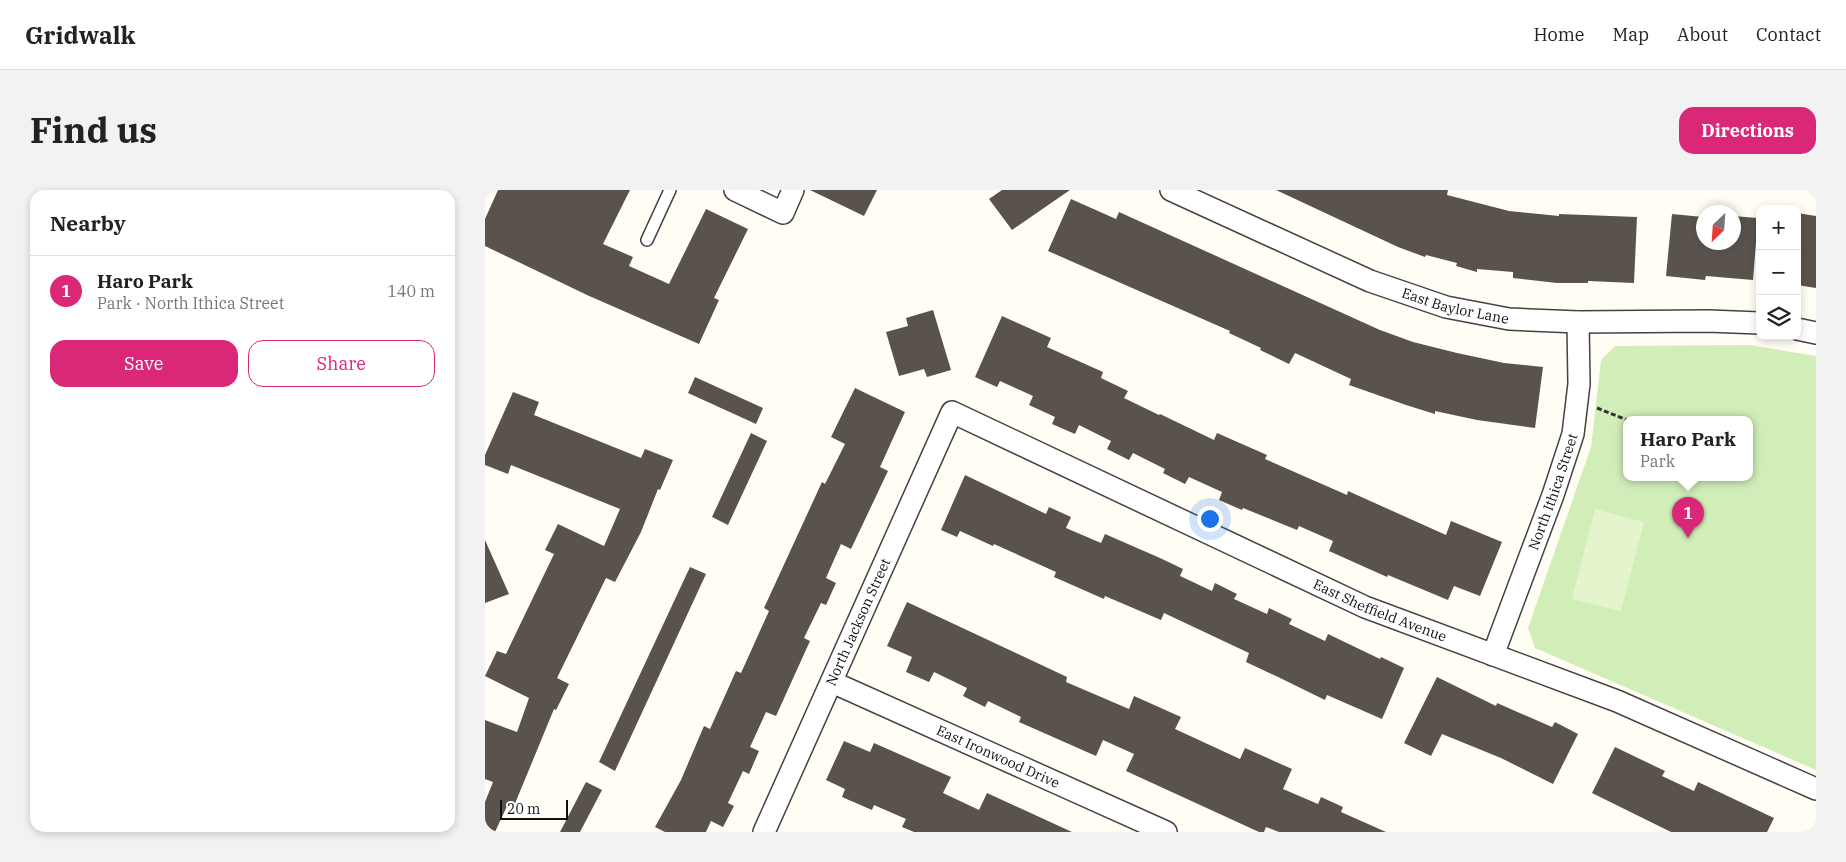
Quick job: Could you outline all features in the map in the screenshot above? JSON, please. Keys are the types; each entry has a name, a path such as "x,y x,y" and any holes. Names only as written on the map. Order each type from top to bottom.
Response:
{"street":[{"path":"735,190 783,213 793,190"},
{"name":"East Baylor Lane","path":"1171,190 1370,281 1446,307 1509,319 1578,322 1708,321 1756,323"},
{"name":"North Ithica Street","path":"1493,655 1553,495 1573,434 1577,399 1578,322"},
{"path":"1801,330 1816,333"},
{"name":"East Sheffield Avenue","path":"952,412 1365,607 1617,701 1816,789"},
{"name":"North Jackson Street","path":"764,832 952,412"},
{"name":"East Ironwood Drive","path":"832,682 1166,832"}],"lane":[{"path":"647,240 671,190"}],"path":[{"path":"1577,399 1623,418"}],"green space":[{"path":"1750,345 1816,356 1816,770 1535,648 1528,628 1591,447 1601,360 1615,346"},
{"path":"1595,509 1644,522 1621,611 1572,599"}],"building":[{"path":"498,190 630,190 603,244 633,257 629,266 669,284 706,209 748,229 714,298 719,300 699,344 587,295 485,246 485,219"},
{"path":"810,190 877,190 864,216"},
{"path":"1002,190 1070,190 1012,230 989,199"},
{"path":"1276,190 1448,190 1447,195 1509,211 1559,216 1559,214 1637,217 1634,283 1588,281 1588,283 1557,283 1513,278 1513,272 1477,269 1477,272 1456,266 1457,263 1426,255 1425,257 1398,247"},
{"path":"1071,199 1116,219 1119,212 1380,330 1413,342 1504,363 1543,367 1535,428 1477,420 1435,411 1435,414 1406,405 1349,385 1351,379 1295,353 1289,364 1229,333 1230,331 1048,251"},
{"path":"1672,214 1696,216 1696,250 1741,250 1741,217 1756,218 1753,280 1706,276 1705,280 1666,276"},
{"path":"1801,214 1816,216 1816,288 1801,286"},
{"path":"933,310 951,370 927,377 924,369 899,376 886,332 908,326 906,318"},
{"path":"1002,316 1051,338 1047,347 1103,372 1101,378 1128,391 1124,398 1214,440 1217,433 1267,455 1265,459 1347,495 1348,491 1446,535 1451,521 1502,542 1480,596 1454,586 1448,600 1388,575 1387,577 1329,551 1333,541 1299,526 1297,530 1219,500 1222,492 1189,477 1185,484 1163,473 1165,469 1133,453 1129,460 1107,449 1111,441 1079,425 1075,434 1052,424 1055,417 1029,405 1033,396 1000,381 997,387 975,377"},
{"path":"695,377 763,408 756,424 688,393"},
{"path":"855,388 905,412 880,467 888,471 851,549 841,544 826,578 836,583 826,605 821,603 804,638 810,641 776,716 766,712 750,747 759,751 749,774 743,771 728,803 734,806 723,827 711,821 706,832 665,832 655,827 681,780 704,726 710,729 736,671 741,673 769,611 764,608 822,482 825,484 845,444 831,437"},
{"path":"513,392 539,402 534,415 641,458 645,449 673,460 660,490 658,489 641,532 615,582 606,578 557,678 569,684 556,710 554,709 514,806 508,804 495,832 485,832 485,802 493,782 485,779 485,720 517,732 529,698 485,676 497,651 506,654 554,554 545,550 558,524 604,546 620,509 511,465 508,474 485,465 485,455"},
{"path":"751,433 767,441 728,525 712,517"},
{"path":"965,475 1046,514 1049,507 1071,517 1066,528 1101,543 1105,534 1183,569 1180,576 1212,591 1215,583 1237,594 1234,599 1267,614 1269,608 1292,619 1289,624 1325,641 1328,634 1380,659 1381,657 1404,668 1382,719 1327,695 1325,700 1246,662 1249,653 1164,613 1161,620 1105,596 1104,599 1054,577 1056,572 994,544 993,546 960,531 957,537 941,530"},
{"path":"485,540 509,594 485,603"},
{"path":"690,567 706,574 615,771 599,762"},
{"path":"907,602 1067,677 1066,682 1129,709 1134,696 1181,717 1175,729 1240,759 1245,748 1292,769 1283,789 1318,804 1321,797 1343,807 1341,812 1386,832 1279,832 1266,827 1264,832 1259,832 1126,771 1134,754 1103,740 1096,756 1019,722 1021,717 988,701 985,707 963,696 967,688 934,672 929,682 906,672 912,657 887,646"},
{"path":"1437,677 1496,706 1497,703 1552,727 1555,722 1578,734 1553,784 1501,758 1442,734 1431,756 1404,743"},
{"path":"844,741 870,752 874,743 951,777 943,793 979,810 987,793 1072,832 914,832 902,827 906,819 874,805 872,810 842,797 845,789 826,780"},
{"path":"1615,747 1665,771 1662,776 1694,791 1698,782 1774,818 1767,832 1671,832 1592,793"},
{"path":"586,782 602,790 580,832 560,832"}],"place":[{"name":"Haro Park","path":"1688,538"}]}
